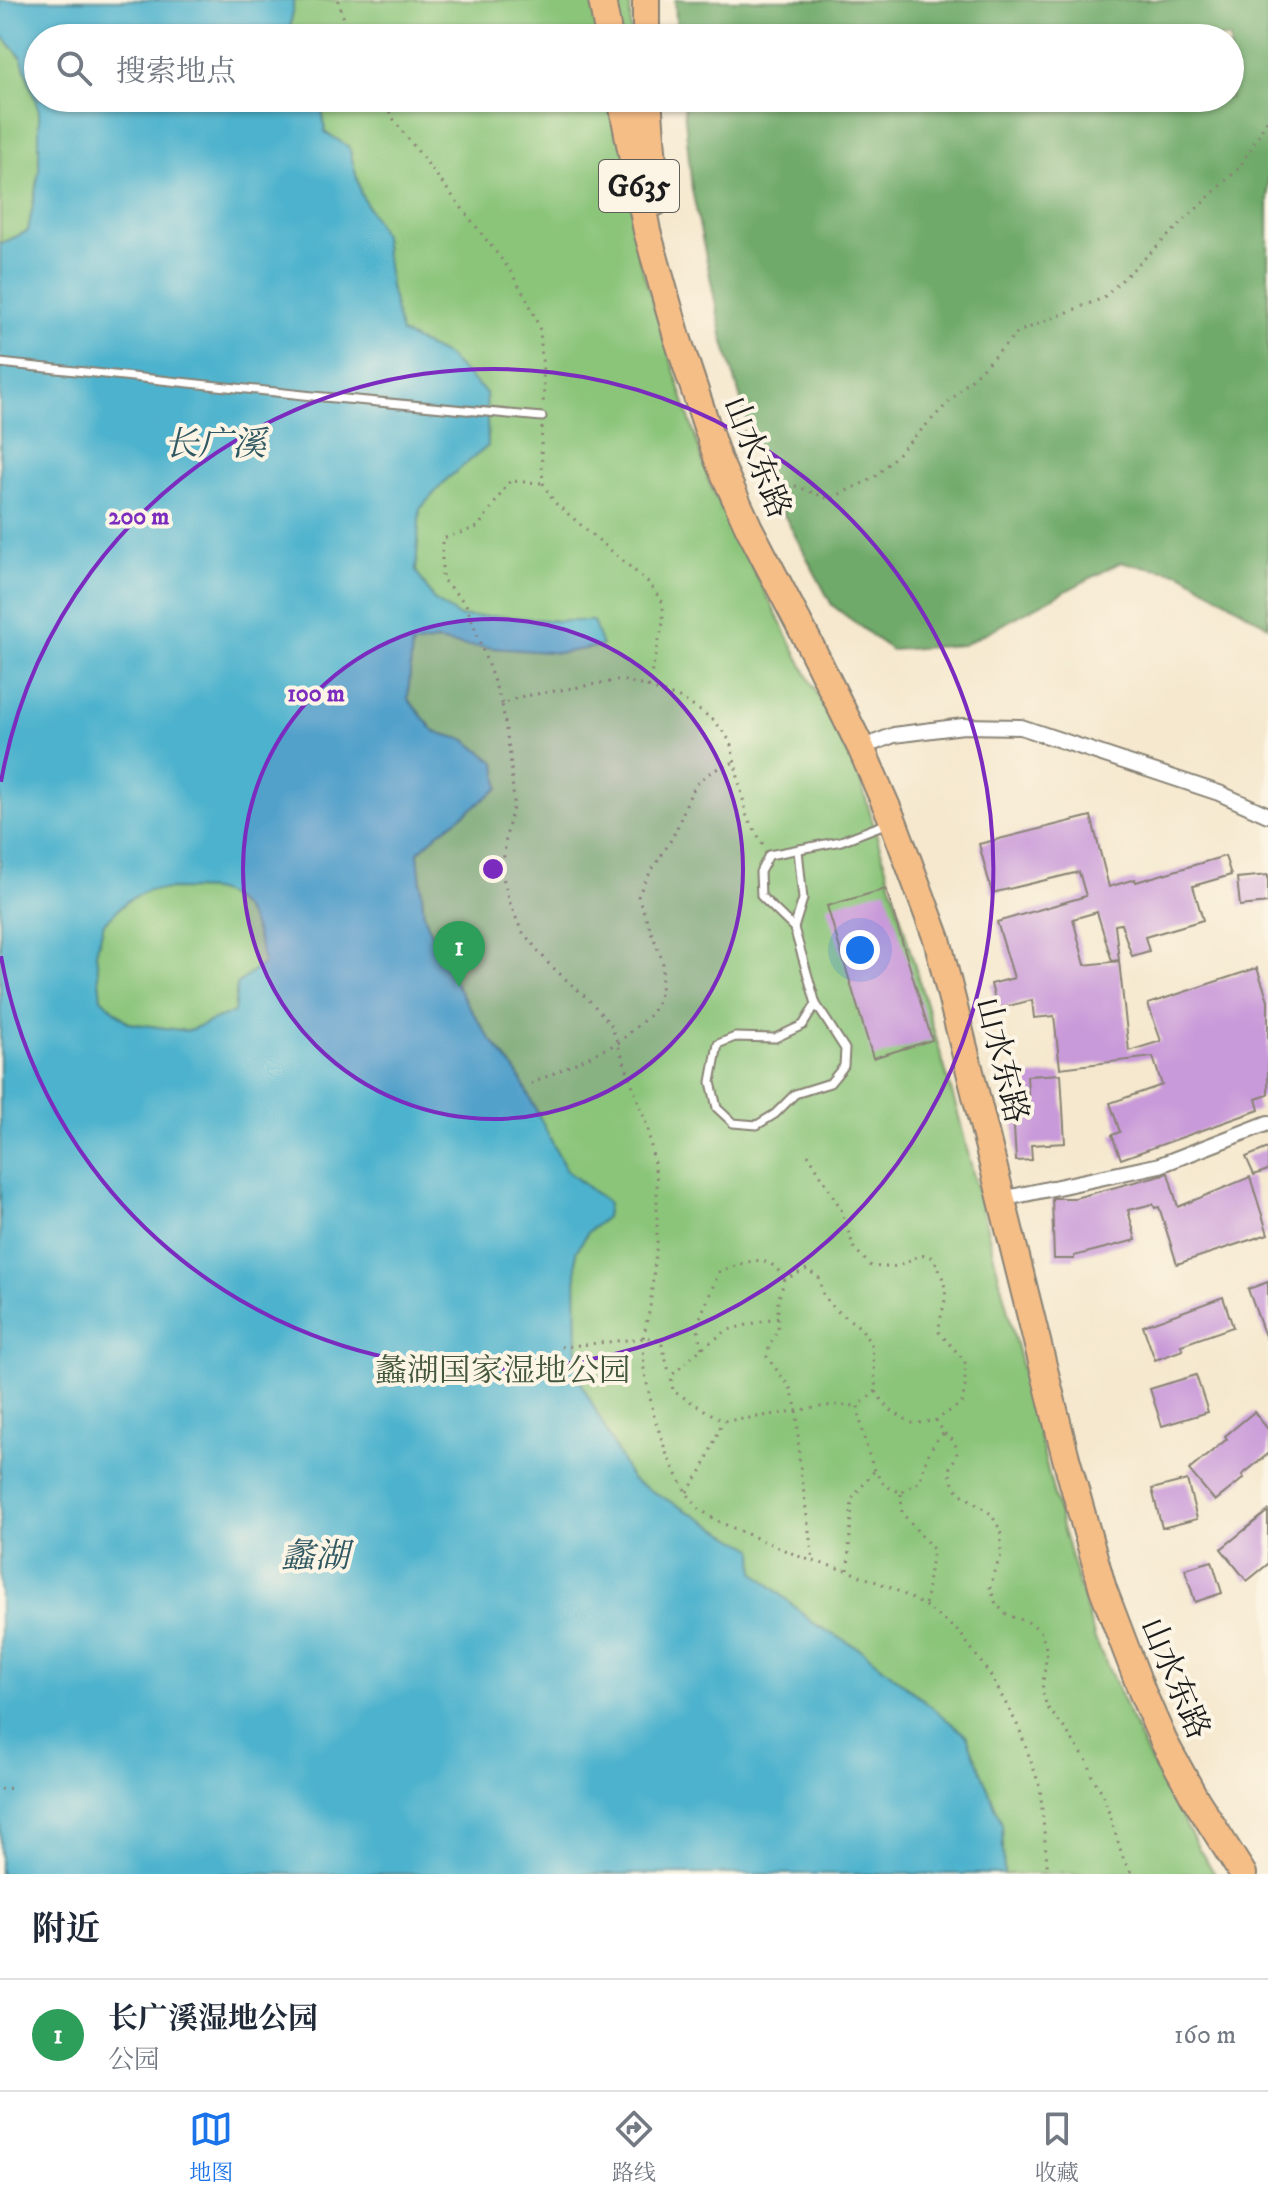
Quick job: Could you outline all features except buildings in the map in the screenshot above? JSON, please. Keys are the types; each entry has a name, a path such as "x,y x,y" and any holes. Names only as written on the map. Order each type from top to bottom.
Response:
{"highway":[{"path":"602,0 606,24"},
{"path":"646,0 646,24"},
{"name":"山水东路","path":"624,112 647,231 677,337 718,460 749,528 861,748 893,821 937,939 1066,1458 1103,1589 1164,1742 1243,1874"},
{"name":"山水东路","path":"649,112 661,273"}],"street":[{"path":"861,748 894,735 935,729 1021,727 1219,793 1268,815"},
{"path":"1002,1199 1160,1165 1268,1123"}],"lane":[{"path":"0,363 542,417"},
{"path":"816,1004 803,1025 775,1038 735,1037 718,1044 711,1082 717,1108 733,1123 757,1125 775,1114 795,1094 830,1083 844,1066 845,1049 816,1004 794,928 761,896 760,872 769,855 841,841 893,821"},
{"path":"794,928 803,899 798,850"}],"path":[{"path":"338,0 346,24"},
{"path":"389,112 509,269 529,303 540,330 544,386 543,483 554,502 649,583 663,603 663,623 648,687"},
{"path":"706,426 732,415 775,478 829,499 874,478 1018,332 1103,298 1239,168 1268,119"},
{"path":"543,483 510,481 478,527 442,539 442,579 466,604 502,704 514,803 502,873 508,898 521,930 549,964 611,1025 648,1129 657,1181 657,1242 650,1308 643,1338 644,1369 654,1416 667,1455 698,1508 717,1521 813,1561 892,1588 925,1606 960,1633 991,1676 1019,1728 1040,1787 1048,1874"},
{"path":"502,704 519,697 621,680 682,699 714,720 730,741 747,817 769,855"},
{"path":"531,1084 618,1043 652,1013 661,992 663,962 638,897 644,880 661,859 676,832 688,800 699,782 713,770 735,762"},
{"path":"808,1154 840,1207 854,1248 871,1266 892,1268 919,1255 932,1257 942,1272 945,1297 939,1332 965,1361 962,1403 936,1420 914,1424 893,1412 882,1401 876,1391 872,1346 861,1328 833,1308 823,1294 819,1278 807,1269 785,1279 778,1300 778,1329 767,1357 791,1389 797,1411 802,1486 813,1561"},
{"path":"702,1348 697,1325 719,1272 754,1261 768,1261 785,1279"},
{"path":"671,1376 728,1330 778,1317"},
{"path":"561,1347 655,1337 662,1345 673,1391 723,1421 833,1405 858,1406 876,1391"},
{"path":"858,1406 860,1423 875,1470 885,1484 901,1493"},
{"path":"936,1420 944,1433 955,1442 957,1455 949,1469 953,1484 960,1493 991,1514 1001,1531 1001,1556 990,1588 996,1604 1007,1615 1031,1623 1042,1633 1047,1652 1042,1690 1047,1707 1089,1764 1103,1794 1124,1861 1132,1874"},
{"path":"686,1492 703,1468 723,1421"},
{"path":"901,1493 920,1481 934,1441 944,1433"},
{"path":"848,1571 852,1499 875,1470"},
{"path":"901,1493 902,1513 933,1549 925,1606"},
{"path":"0,1789 15,1788"}],"green space":[{"name":"蠡湖国家湿地公园","path":"0,0 630,0 631,24 24,24 24,112 632,112 636,249 711,487 859,775 959,1117 1062,1527 1095,1639 1148,1756 1215,1874 0,1874"},
{"path":"675,0 1268,0 1268,626 1181,573 1121,562 963,645 891,650 832,605 764,477 723,339 692,190 684,112 1244,112 1244,24 676,24"}],"water":[{"name":"蠡湖","path":"0,0 294,0 291,24 24,24 24,66 21,57 0,33"},
{"name":"蠡湖","path":"39,112 323,112 325,132 349,147 361,194 383,235 401,333 446,355 486,393 488,446 447,479 420,509 416,571 434,600 460,617 593,621 602,646 561,653 437,641 412,645 408,699 435,732 466,740 496,763 499,788 418,852 424,915 463,997 518,1074 566,1170 608,1203 606,1217 588,1232 576,1252 577,1374 631,1479 754,1549 755,1572 813,1623 862,1650 967,1736 1002,1824 1004,1874 0,1874 0,244 28,231 39,171","holes":["148,890 207,890 227,896 244,910 254,929 264,963 237,984 234,1012 187,1031 129,1023 101,998 96,953 104,923 127,901"]}],"place":[{"name":"长广溪湿地公园","path":"459,987"}],"water label":[{"name":"长广溪","path":"215,443"}]}
